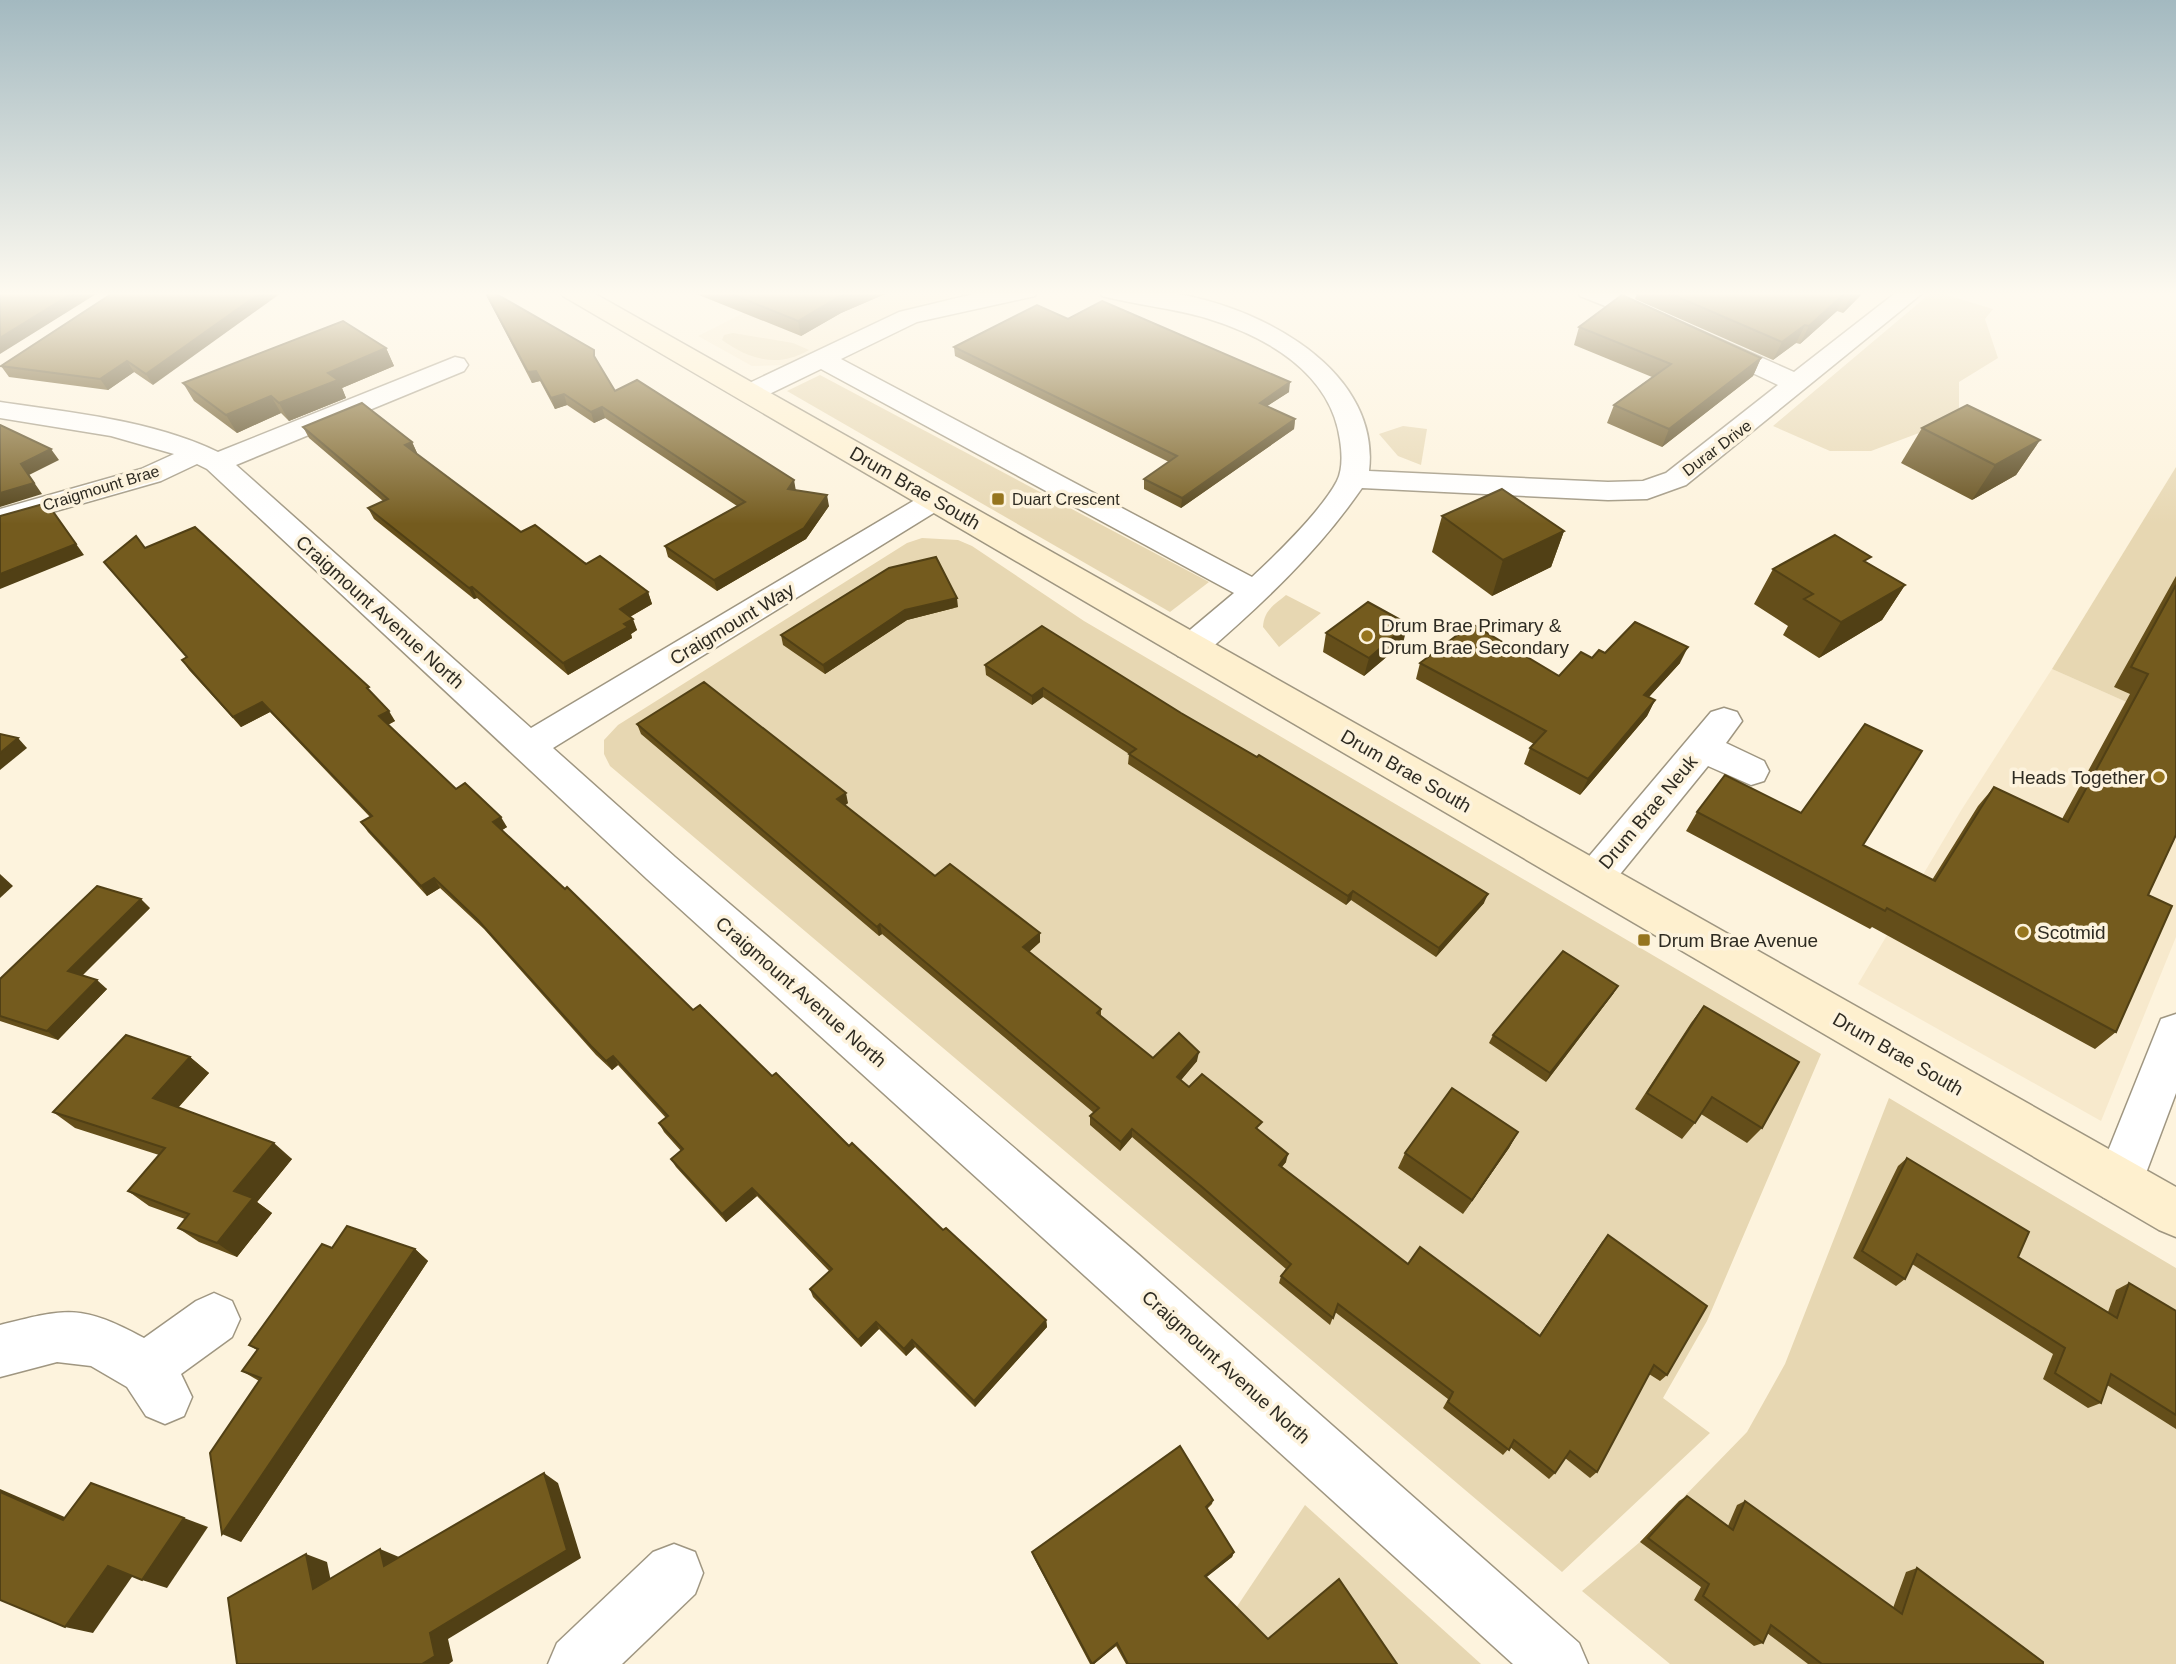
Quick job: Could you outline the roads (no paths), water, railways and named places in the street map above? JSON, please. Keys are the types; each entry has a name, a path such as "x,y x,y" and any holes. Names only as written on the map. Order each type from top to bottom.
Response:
{"main road":[{"name":"Drum Brae South","path":"710,369 1190,648 2176,1213"}],"street":[{"name":"Craigmount Brae","path":"0,518 208,458 445,369"},
{"path":"752,392 799,369"},
{"path":"840,369 1256,592"},
{"path":"1190,648 1256,592 1310,539 1352,479 1355,439 1344,403 1318,369"},
{"path":"1765,369 1798,384"},
{"name":"Durar Drive","path":"1352,479 1608,492 1647,490 1676,480 1817,369"},
{"name":"Craigmount Avenue North","path":"9,418 101,426 208,458 528,747 1558,1664"},
{"name":"Craigmount Way","path":"528,747 935,500"},
{"name":"Drum Brae Neuk","path":"1594,878 1713,734 1751,771"},
{"path":"2120,1181 2176,1033"},
{"path":"0,1351 57,1336 97,1341 155,1383 214,1319"},
{"path":"578,1664 674,1573"}],"place":[{"name":"Duart Crescent","path":"998,499"},
{"name":"Drum Brae Primary & Drum Brae Secondary","path":"1367,636"},
{"name":"Heads Together","path":"2159,777"},
{"name":"Scotmid","path":"2023,932"},
{"name":"Drum Brae Avenue","path":"1644,940"}]}
